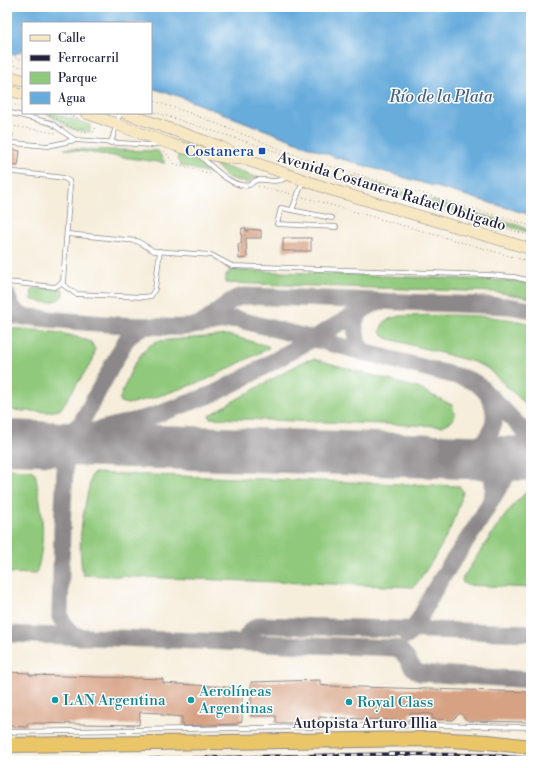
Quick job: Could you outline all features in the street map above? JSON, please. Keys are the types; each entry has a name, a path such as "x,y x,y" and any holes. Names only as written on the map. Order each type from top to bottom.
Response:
{"highway":[{"name":"Autopista Arturo Illia","path":"7,745 430,739 488,742 531,747"}],"main road":[{"path":"7,76 22,80"},
{"path":"7,90 22,94"},
{"name":"Avenida Costanera Rafael Obligado","path":"93,114 119,118 168,142 193,150 221,158 244,159"},
{"name":"Avenida Costanera Rafael Obligado","path":"128,114 222,147 244,159 291,176 531,250"}],"lane":[{"path":"7,112 44,120 61,129 75,140"},
{"path":"111,143 119,118"},
{"path":"13,143 48,146 75,140 151,145 168,142"},
{"path":"193,150 227,180 246,185 252,184 257,180 277,181 291,176"},
{"path":"7,171 67,179 70,185 68,234 62,284"},
{"path":"292,210 303,180"},
{"path":"332,218 281,208 277,224 336,227"},
{"path":"68,234 137,241 154,251 211,255 232,266 495,276 531,280"},
{"path":"7,282 48,286 62,284 76,294 151,296 155,289 160,251"},
{"path":"7,732 430,725 531,727"}],"path":[{"path":"11,65 16,58 22,60"},
{"path":"7,64 22,67"},
{"path":"152,100 187,112 303,158 531,226"},
{"path":"7,103 22,107"},
{"path":"152,111 263,147 336,178 531,236"},
{"path":"48,114 78,131 94,132 98,124"},
{"path":"7,125 54,134 61,129"},
{"path":"252,184 531,262"}],"green space":[{"path":"48,114 56,114 90,125 90,132 72,129"},
{"path":"64,149 158,151 165,163"},
{"path":"179,153 202,163 217,175 181,166 177,159"},
{"path":"214,163 259,178 253,178 248,183 228,178"},
{"path":"348,176 520,226 528,230 527,232 347,179"},
{"path":"229,270 515,281 531,284 531,298 496,292 226,283 226,274 229,274"},
{"path":"32,289 63,289 63,295 52,302 31,299"},
{"path":"400,316 483,316 516,320 531,324 531,409 487,368 474,362 386,338 380,332 383,324 390,319"},
{"path":"7,328 61,333 91,342 95,349 93,360 60,410 48,412 7,410"},
{"path":"228,335 268,346 269,348 206,380 153,398 128,404 120,402 126,382 138,358 157,341"},
{"path":"314,359 418,388 452,405 455,416 450,422 442,426 210,418 209,415 304,361"},
{"path":"7,469 32,470 35,473 40,498 42,524 41,549 36,574 7,573"},
{"path":"92,474 459,486 463,491 460,504 444,541 430,565 414,587 83,575 80,549 82,524"},
{"path":"531,490 531,588 467,585 463,583 462,579 505,516 524,494"}],"water":[{"name":"Río de la Plata","path":"7,7 531,7 531,215 335,157 175,95 152,88 152,22 22,22 22,51 14,55 7,53"}],"building":[{"path":"7,133 13,134 10,142 11,149 20,151 18,166 7,164"},
{"path":"242,228 246,228 246,231 248,231 248,229 261,230 261,238 246,238 247,258 239,259 238,244 241,244"},
{"path":"283,238 311,238 311,251 283,251"},
{"path":"7,672 29,673 29,675 163,679 163,683 242,688 242,721 237,724 182,726 182,717 161,715 161,713 140,712 139,725 28,723 27,727 7,726"},
{"path":"320,680 320,685 327,686 531,692 531,722 468,721 460,713 453,720 432,719 432,714 410,713 409,721 319,717 319,723 276,723 276,716 251,716 251,682"}],"taxiway":[{"path":"7,295 13,308 24,317"},
{"path":"7,315 77,322 188,327 200,324 231,301 245,296 508,306 531,310"},
{"path":"58,440 153,416 213,394 244,378 377,302"},
{"path":"363,309 354,322 358,344 365,353"},
{"path":"201,325 236,319 464,378 476,384 485,392 491,402 494,413 493,424 489,435 481,444 470,452 449,456"},
{"path":"64,437 81,423 126,340 137,329 148,326"},
{"path":"491,397 531,438"},
{"path":"40,444 54,449 60,455 64,463 60,617 69,632 80,637"},
{"path":"407,636 416,625 446,571 475,529 491,499 493,492 493,480 489,470 486,466 471,457"},
{"path":"492,499 512,470 518,465 531,460"},
{"path":"243,642 251,630 260,625 531,633"},
{"path":"7,634 395,648 400,650 413,667 420,673 531,680"}],"runway":[{"path":"7,442 531,459"}],"railway":[{"path":"40,761 394,754 491,755 531,759"}],"place":[{"name":"Costanera","path":"262,151"},
{"name":"LAN Argentina","path":"55,700"},
{"name":"Aerolíneas Argentinas","path":"191,700"},
{"name":"Royal Class","path":"349,702"}]}
